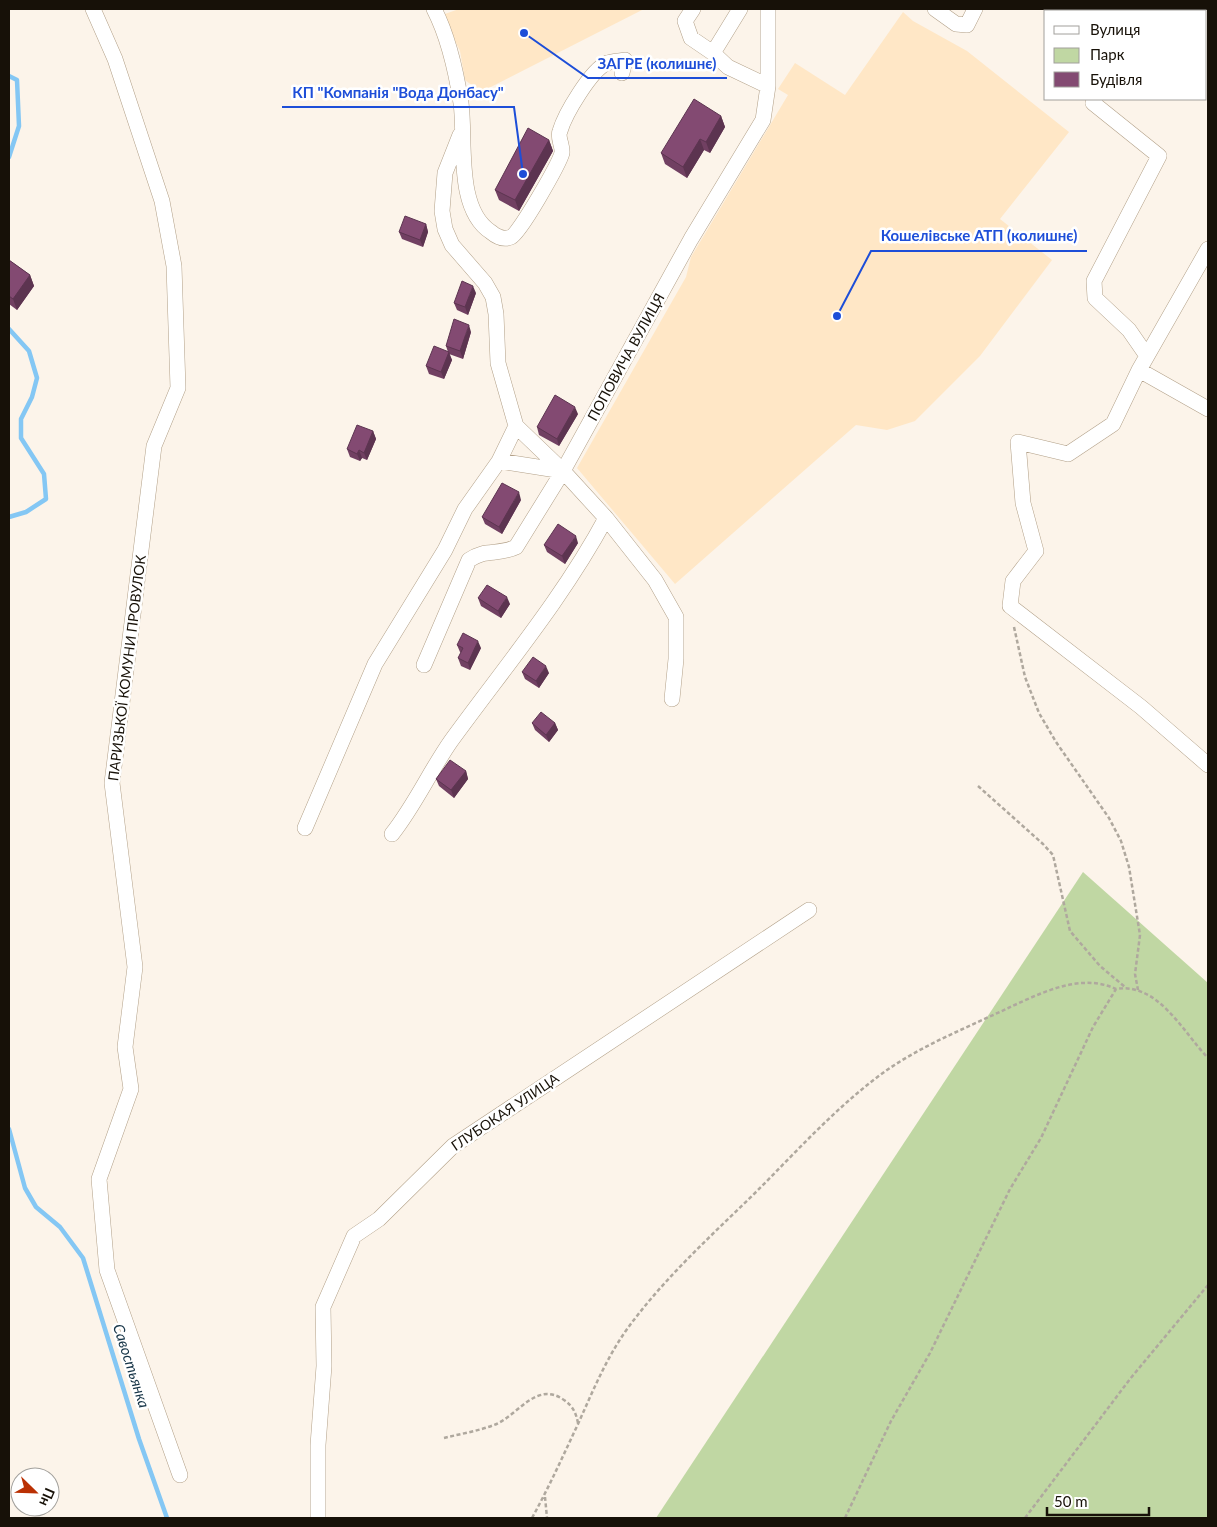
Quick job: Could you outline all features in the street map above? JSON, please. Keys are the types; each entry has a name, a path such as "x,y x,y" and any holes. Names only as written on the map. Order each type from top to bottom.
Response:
{"street":[{"name":"ПАРИЗЬКОЇ КОМУНИ ПРОВУЛОК","path":"93,9 115,59 162,200 174,266 178,388 154,446 112,783 135,967 125,1047 131,1089 99,1179 106,1270 180,1475"},
{"path":"434,9 440,21 456,70 462,106 466,183 471,204 488,231 506,239 514,236 530,214 562,152 559,132 588,79 606,63 625,60 622,73"},
{"path":"693,9 686,21 691,38 713,53 728,67 768,86"},
{"path":"713,53 740,9"},
{"name":"ПОПОВИЧА ВУЛИЦЯ","path":"424,665 469,560 481,552 502,553 516,547 563,471 691,239 763,120 768,86 768,9"},
{"path":"935,9 956,24 967,25 975,9"},
{"path":"1094,100 1092,103 1158,156 1094,281 1095,298 1129,330 1147,356"},
{"path":"462,131 445,173 442,211 445,228 452,245 485,283 493,297 496,314 498,363 516,426 563,471 606,518 655,580 676,617 676,659 672,699"},
{"path":"1208,248 1147,356 1113,424 1068,454 1018,442 1023,503 1036,551 1013,581 1010,606 1141,707 1208,765"},
{"path":"1140,370 1208,409"},
{"path":"305,828 375,664 445,550 465,509 499,461 516,426"},
{"path":"499,461 563,471"},
{"path":"392,834 405,818 433,766 569,581 606,518"},
{"name":"ГЛУБОКАЯ УЛИЦА","path":"318,1518 318,1445 324,1366 323,1307 354,1236 379,1219 453,1146 809,910"}],"path":[{"path":"1010,606 1025,677 1039,713 1056,742 1109,818 1121,841 1129,867 1140,935 1135,974 1138,990"},
{"path":"978,786 1053,855 1070,931 1100,966 1125,987"},
{"path":"532,1518 609,1356 652,1297 788,1158 857,1093 889,1069 924,1048 1031,998 1084,982 1105,983 1116,989 1130,986 1148,995 1176,1018 1188,1037 1208,1058"},
{"path":"845,1518 891,1421 930,1353 1010,1189 1041,1138 1094,1027 1116,989"},
{"path":"1025,1518 1130,1378 1208,1285"},
{"path":"444,1438 494,1425 518,1411 536,1395 547,1394 560,1397 569,1404 576,1414 578,1424"},
{"path":"544,1495 547,1518"}],"shaded area":[{"path":"459,9 644,9 481,92 465,80 460,51 442,15"},
{"path":"903,12 913,21 967,51 1069,132 1000,219 1052,260 980,356 915,421 887,430 856,425 675,584 577,468 686,277 691,257 788,95 778,89 795,63 845,95"}],"green space":[{"path":"1083,872 1208,983 1208,1518 656,1518"}],"building":[{"path":"694,99 721,116 706,142 700,139 683,167 661,153"},
{"path":"528,128 549,140 515,200 495,190"},
{"path":"405,216 426,224 420,240 399,232"},
{"path":"9,260 30,275 13,299 9,296"},
{"path":"462,281 473,286 465,307 454,303"},
{"path":"454,319 469,325 460,351 446,346"},
{"path":"434,346 449,352 441,372 426,366"},
{"path":"555,395 575,407 557,439 537,427"},
{"path":"357,425 373,431 364,453 359,450 357,454 347,449"},
{"path":"502,483 519,492 499,527 482,517"},
{"path":"558,524 576,536 562,556 544,545"},
{"path":"487,585 507,597 498,611 478,598"},
{"path":"463,633 478,641 468,663 458,658 463,648 457,645"},
{"path":"533,657 546,666 536,681 522,672"},
{"path":"541,712 555,723 546,735 532,723"},
{"path":"450,760 466,771 451,790 436,779"}],"waterway":[{"path":"9,76 17,80 19,126 9,157"},
{"path":"9,329 29,351 37,378 32,397 21,419 21,438 44,474 46,499 26,512 9,517"},
{"name":"Савостьянка","path":"9,1129 25,1188 36,1207 60,1227 83,1258 139,1439 167,1518"}],"place":[{"name":"ЗАГРЕ (колишнє)","path":"524,33"},
{"name":"КП \"Компанія \"Вода Донбасу\"","path":"523,174"},
{"name":"Кошелівське АТП (колишнє)","path":"837,316"}]}
